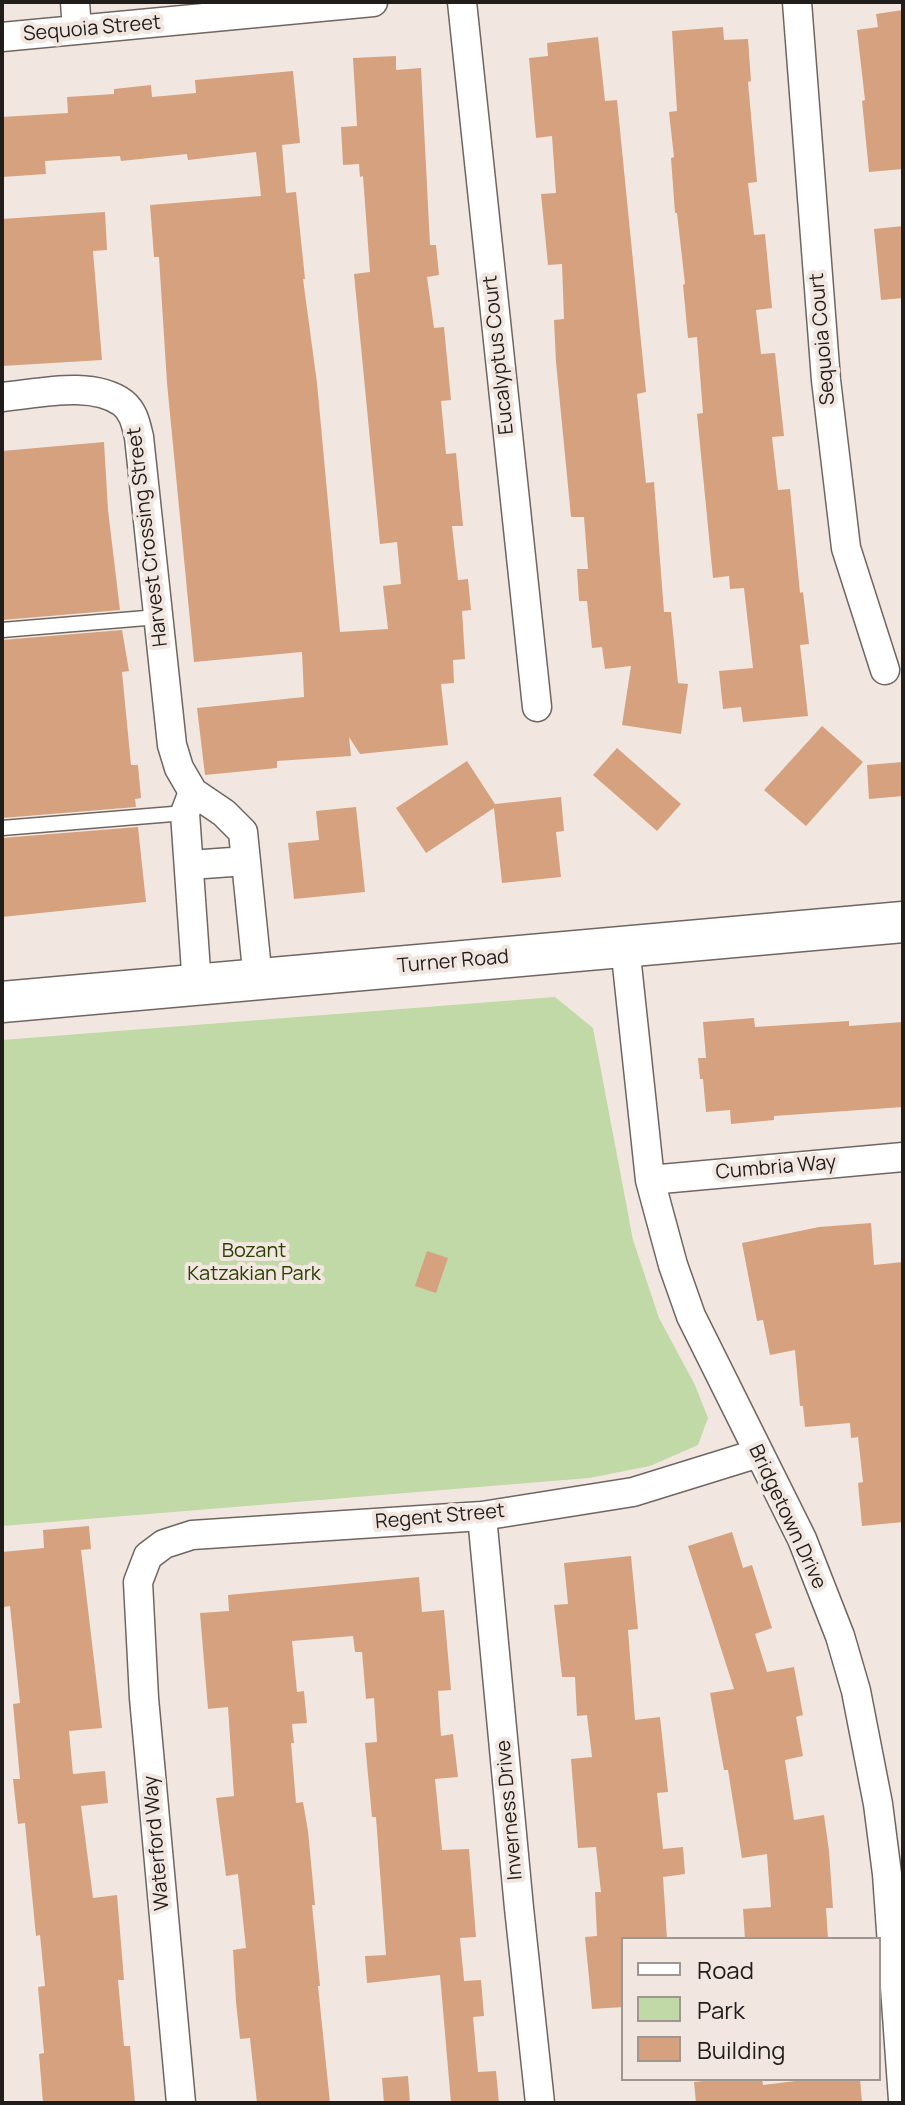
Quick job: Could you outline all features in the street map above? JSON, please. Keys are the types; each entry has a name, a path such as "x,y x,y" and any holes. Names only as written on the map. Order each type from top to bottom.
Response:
{"main road":[{"name":"Turner Road","path":"2,1002 903,922"}],"street":[{"path":"75,2 77,30"},
{"name":"Sequoia Street","path":"2,37 373,2"},
{"name":"Eucalyptus Court","path":"462,2 537,707"},
{"name":"Sequoia Court","path":"797,2 826,380 846,548 885,670"},
{"name":"Harvest Crossing Street","path":"2,397 87,392 123,404 134,417 139,437 172,745 189,803 197,986"},
{"name":"Harvest Crossing Street","path":"189,803 224,813 243,832 258,980"},
{"path":"190,865 246,861"},
{"name":"Bridgetown Drive","path":"625,946 650,1180 673,1265 691,1316 802,1539 840,1636 862,1720 895,1873 903,2100"},
{"name":"Cumbria Way","path":"650,1180 903,1157"},
{"name":"Regent Street","path":"138,1582 148,1556 164,1544 192,1535 482,1516 633,1492 759,1453"},
{"name":"Inverness Drive","path":"482,1516 540,2103"},
{"name":"Waterford Way","path":"138,1582 144,1698 181,2103"}],"lane":[{"path":"2,630 158,617"},
{"path":"2,828 189,803"}],"green space":[{"name":"Bozant Katzakian Park","path":"555,997 593,1028 633,1240 659,1318 695,1385 708,1418 698,1445 650,1466 589,1478 2,1526 2,1040"}],"building":[{"path":"903,10 903,169 869,172 857,30 878,27 876,14"},
{"path":"723,27 724,40 748,39 751,81 748,82 757,182 748,183 754,235 765,234 772,308 756,310 761,354 775,353 784,436 772,437 778,490 790,489 800,593 803,592 809,644 800,645 808,716 743,722 741,707 723,709 719,671 753,668 744,588 730,589 729,576 713,578 697,414 703,413 697,337 688,338 685,284 675,213 669,112 677,111 672,31"},
{"path":"598,37 605,101 617,100 646,392 637,394 646,483 654,482 664,612 671,612 678,683 688,684 681,734 622,725 631,666 605,669 602,647 592,648 587,601 579,601 577,569 588,569 584,517 571,517 556,362 554,320 564,319 562,264 548,265 541,194 556,193 552,136 536,138 529,58 548,56 547,43"},
{"path":"396,56 396,70 421,68 430,245 436,245 439,275 427,277 434,328 444,327 451,400 441,401 446,454 456,453 463,526 452,526 458,580 468,579 471,610 462,611 465,659 453,660 454,683 441,684 448,745 360,754 349,737 351,756 277,761 277,768 205,775 197,708 304,697 302,652 194,662 167,383 159,257 154,257 150,205 261,196 256,152 188,160 187,154 121,161 120,156 45,161 46,174 2,177 2,117 68,113 67,97 114,94 114,89 151,85 152,97 196,93 195,80 293,71 300,143 282,145 286,193 296,192 340,632 388,629 383,586 401,584 397,542 380,544 354,274 370,272 363,176 360,177 359,164 343,165 341,127 357,126 353,58"},
{"path":"105,212 107,250 93,251 102,360 2,366 2,219"},
{"path":"903,226 903,298 881,300 874,229"},
{"path":"104,442 108,510 120,610 2,620 2,451"},
{"path":"122,630 129,671 122,672 131,765 138,765 141,798 135,799 136,807 2,818 2,640"},
{"path":"822,726 863,762 806,826 764,790"},
{"path":"617,748 681,804 657,831 593,775"},
{"path":"467,761 495,804 561,797 564,831 556,832 561,877 502,883 494,808 426,853 396,808"},
{"path":"903,762 903,796 869,799 867,765"},
{"path":"356,807 365,892 294,899 288,843 319,840 316,811"},
{"path":"138,827 146,902 2,917 2,838"},
{"path":"754,1018 755,1027 849,1021 849,1026 903,1022 903,1107 774,1116 774,1120 731,1124 730,1110 706,1112 698,1058 706,1058 703,1022"},
{"path":"871,1223 874,1265 903,1262 903,1522 862,1526 858,1483 863,1482 858,1437 851,1438 850,1423 805,1427 795,1350 770,1355 763,1320 757,1321 742,1243 819,1227"},
{"path":"427,1251 448,1258 436,1293 415,1286"},
{"path":"89,1526 91,1549 81,1550 102,1728 69,1731 73,1774 105,1771 108,1803 81,1806 93,1898 117,1895 124,1980 118,1980 124,2046 130,2046 135,2103 43,2103 39,2054 44,2053 38,1987 45,1986 40,1935 36,1936 25,1823 18,1824 13,1779 20,1779 13,1704 20,1703 10,1606 4,1607 2,1552 44,1548 43,1530"},
{"path":"732,1532 743,1568 752,1565 772,1628 755,1634 767,1672 794,1667 803,1715 796,1717 803,1756 785,1760 794,1820 824,1815 833,1908 826,1908 828,1937 745,1937 743,1909 771,1907 767,1854 742,1858 728,1770 724,1770 710,1693 734,1689 688,1546"},
{"path":"631,1556 638,1629 628,1630 635,1720 660,1717 668,1792 657,1793 663,1849 683,1847 685,1874 663,1877 667,1937 621,1937 621,2007 592,2009 585,1937 597,1936 595,1892 601,1892 596,1847 578,1848 571,1759 592,1757 587,1715 577,1716 575,1677 562,1677 554,1605 568,1604 564,1563"},
{"path":"419,1577 422,1612 444,1610 451,1690 438,1691 441,1736 453,1734 458,1777 435,1779 442,1850 469,1849 476,1937 460,1938 464,1981 481,1980 484,2016 473,2017 478,2072 496,2071 499,2103 451,2103 440,1975 367,1983 365,1956 386,1955 376,1817 372,1817 365,1743 377,1742 374,1698 366,1699 362,1652 355,1652 353,1636 292,1641 297,1692 304,1691 307,1723 292,1724 294,1743 291,1743 296,1803 303,1802 308,1831 318,1986 330,2103 257,2103 250,2038 240,2039 236,2002 233,1950 246,1948 238,1874 226,1876 216,1798 234,1796 228,1707 208,1709 200,1613 229,1611 228,1595"},
{"path":"408,2076 410,2103 384,2103 382,2078"},
{"path":"762,2081 763,2085 796,2081 860,2081 862,2102 696,2103 694,2082"}]}
